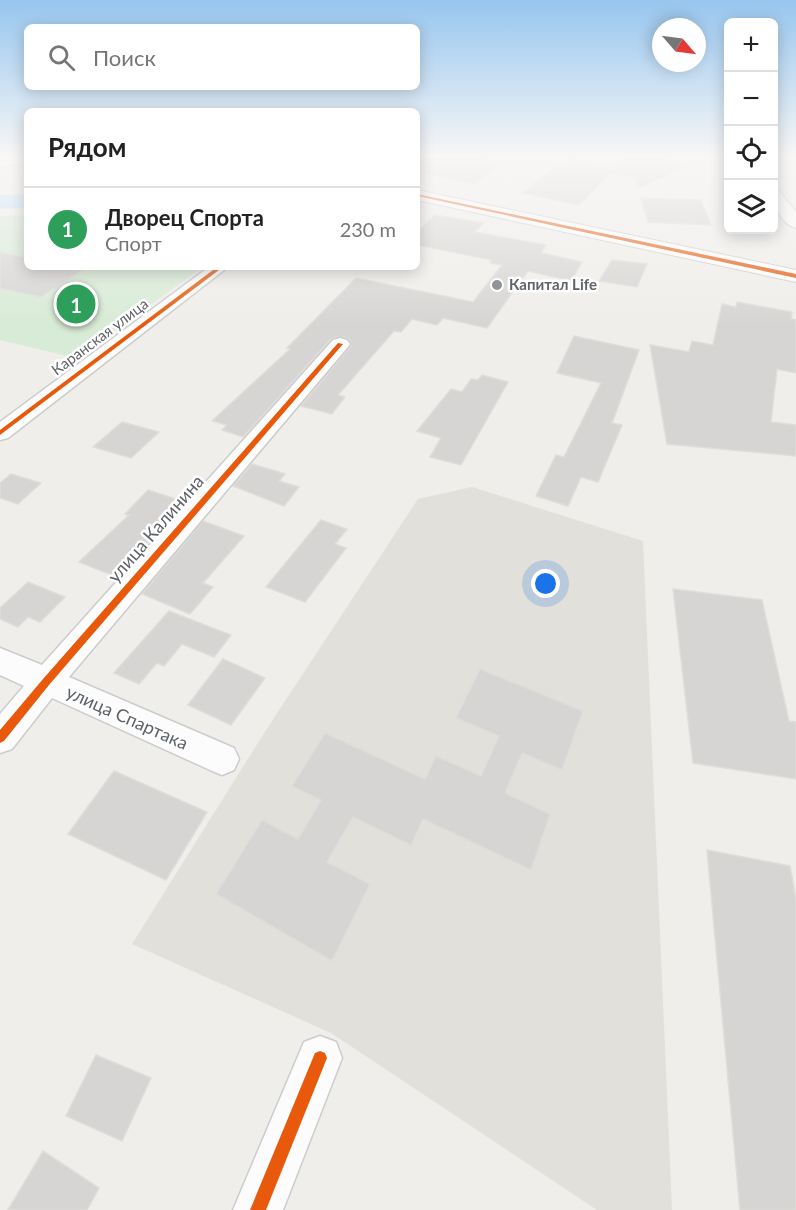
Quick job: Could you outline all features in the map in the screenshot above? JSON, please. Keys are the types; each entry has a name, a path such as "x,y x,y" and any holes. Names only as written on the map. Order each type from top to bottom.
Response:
{"street":[{"path":"499,212 796,276"},
{"name":"Каранская улица","path":"0,433 216,270"},
{"name":"улица Калинина","path":"0,738 45,682 340,344"},
{"name":"улица Спартака","path":"0,661 222,759"},
{"path":"258,1210 320,1058"}],"shaded area":[{"path":"472,487 643,541 672,1210 597,1210 331,1033 132,944 266,730 418,499"}],"green space":[{"path":"24,215 24,270 199,270 76,358 0,340 0,216"}],"building":[{"path":"645,212 706,212 711,225 648,222"},
{"path":"435,215 483,223 475,232 546,245 541,253 582,262 571,281 528,271 487,328 443,318 437,325 412,319 401,332 394,331 338,395 345,397 332,414 301,406 352,345 349,339 341,336 331,339 243,437 222,430 227,425 212,421 290,349 287,348 356,278 473,302 502,265 490,263 492,260 420,246 420,229"},
{"path":"0,252 24,257 24,270 82,270 41,297 0,288"},
{"path":"612,260 647,264 637,287 599,281"},
{"path":"737,302 792,312 791,319 796,320 796,373 777,369 771,422 796,425 796,456 667,444 650,345 689,352 692,341 713,345 722,304 736,307"},
{"path":"574,336 639,350 612,423 622,425 598,482 581,477 568,506 536,496 556,455 564,457 601,383 557,373"},
{"path":"482,375 508,382 461,465 430,457 441,438 417,431 451,389 462,392 471,379 478,380"},
{"path":"122,422 159,432 131,458 93,447"},
{"path":"252,464 285,474 279,481 299,487 284,506 233,486"},
{"path":"11,474 41,483 18,504 0,498 0,483"},
{"path":"148,490 182,501 173,510 176,511 117,577 79,562 129,515 125,514"},
{"path":"321,520 347,529 335,544 346,548 305,602 266,587"},
{"path":"203,521 244,536 203,583 213,587 190,614 142,594"},
{"path":"28,582 65,597 40,622 28,617 18,627 0,619 0,608"},
{"path":"673,589 762,600 789,721 796,722 796,779 693,763"},
{"path":"169,611 231,635 214,657 182,644 164,666 157,663 139,684 114,673"},
{"path":"223,659 265,678 231,725 188,705"},
{"path":"480,669 583,711 562,770 522,753 505,793 550,814 531,870 423,819 411,845 353,817 327,862 370,884 332,961 216,894 262,820 298,839 321,800 292,786 325,733 425,779 436,756 481,776 499,736 456,718"},
{"path":"114,771 207,812 166,880 68,834"},
{"path":"707,850 790,866 796,900 796,1210 740,1210"},
{"path":"96,1055 151,1078 122,1141 66,1116"},
{"path":"43,1151 99,1188 87,1210 8,1210"}],"cycle path":[{"path":"499,212 796,276"},
{"path":"0,433 216,270"},
{"path":"0,738 340,344"},
{"path":"258,1210 320,1058"}],"place":[{"name":"Капитал Life","path":"497,285"},
{"name":"Дворец Спорта","path":"76,304"}]}
